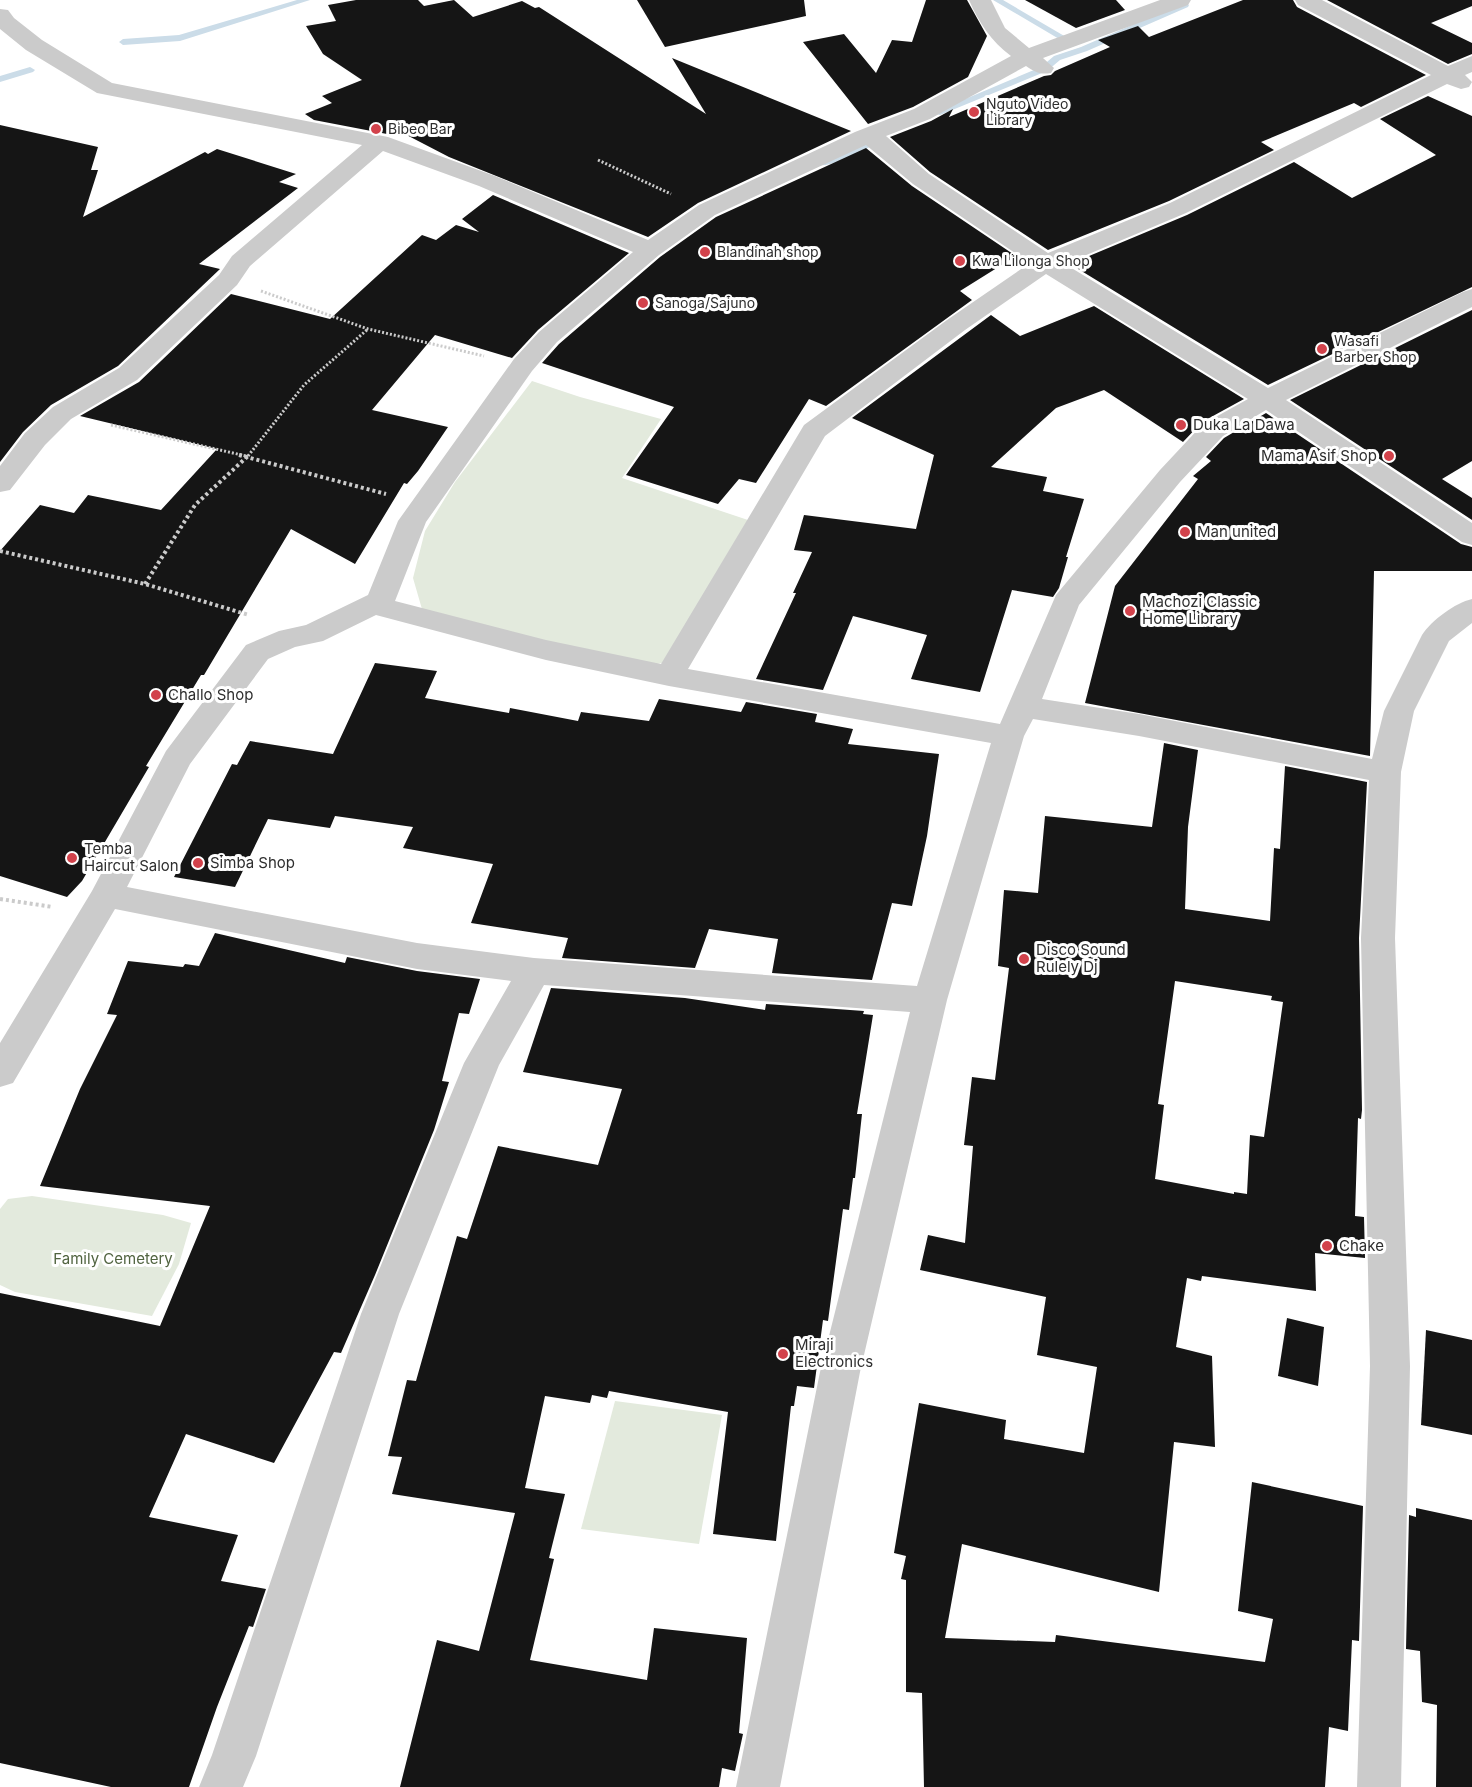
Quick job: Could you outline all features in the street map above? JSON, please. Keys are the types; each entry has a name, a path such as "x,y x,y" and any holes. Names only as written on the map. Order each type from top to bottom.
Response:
{"street":[{"path":"980,0 985,15 998,37 1036,63"},
{"path":"0,1074 100,904 177,759 257,652 289,638 313,634 380,601 412,520 523,365 548,337 650,250 707,210 863,137 922,114 1180,0"},
{"path":"1306,0 1472,88"},
{"path":"0,15 6,23 34,45 105,88 380,142 487,181 650,250"},
{"path":"669,676 814,431 956,324 1046,263 1178,208 1472,63"},
{"path":"863,137 876,140 921,179 1046,263 1268,399 1472,536"},
{"path":"0,484 35,439 62,413 128,374 228,280 241,261 380,142"},
{"path":"759,1787 840,1372 930,1000 1009,736 1024,706 1066,602 1170,476 1214,430 1268,399 1468,305"},
{"path":"380,601 385,608 546,650 669,676 1009,736"},
{"path":"1379,1787 1390,1366 1378,938 1385,772 1399,711 1437,635 1472,608"},
{"path":"1024,706 1385,772"},
{"path":"100,904 417,956 534,971 930,1000"},
{"path":"221,1787 234,1756 380,1314 482,1063 534,971"}],"path":[{"path":"598,160 707,210"},
{"path":"228,280 368,329 523,365"},
{"path":"145,584 195,505 247,457 304,385 368,329"},
{"path":"62,413 247,457 425,504"},
{"path":"0,551 145,584 313,634"},
{"path":"0,899 100,904"}],"green space":[{"path":"532,381 661,419 622,478 748,520 670,661 628,671 426,623 413,578 425,531 455,482"},
{"name":"Family Cemetery","path":"32,1196 163,1215 191,1223 179,1264 152,1316 15,1292 0,1285 0,1209 8,1199"},
{"path":"615,1401 722,1415 699,1544 581,1529"}],"building":[{"path":"356,0 418,0 424,6 454,0 473,17 522,1 535,8 539,7 706,114 672,58 851,131 698,203 648,237 449,157 397,130 387,134 314,120 305,114 332,103 322,96 362,80 323,54 306,26 336,21 328,5"},
{"path":"637,0 804,0 806,16 665,47"},
{"path":"926,0 967,0 987,36 968,77 913,107 868,124 803,42 844,34 876,73 892,40 912,42"},
{"path":"1025,0 1116,0 1125,10 1076,28"},
{"path":"1243,0 1293,0 1297,7 1426,75 1361,107 1354,103 1261,142 1274,150 1169,201 1048,250 930,172 890,137 931,121 953,109 949,117 1051,75 1055,71 1110,47 1098,40 1138,26 1149,37"},
{"path":"1327,0 1472,0 1472,6 1431,23 1472,43 1472,54 1448,64"},
{"path":"1428,96 1472,116 1472,287 1268,385 1070,264 1187,215 1294,162 1352,198 1436,155 1380,119"},
{"path":"0,125 98,147 91,170 98,170 83,217 205,152 208,154 217,149 296,174 279,182 298,188 199,264 220,269 118,366 51,405 23,432 0,462"},
{"path":"866,148 912,186 1016,256 960,291 972,300 826,406 809,399 756,483 739,479 718,504 626,475 674,407 542,363 559,344 660,257 716,217"},
{"path":"493,195 629,253 538,330 512,358 435,335 372,410 448,427 418,471 407,484 404,483 355,564 291,529 204,675 201,675 146,766 149,767 82,881 67,897 0,876 0,551 40,505 74,513 88,495 161,510 217,449 80,416 139,382 231,294 330,319 422,235 436,240 456,225 479,232 462,219"},
{"path":"1094,306 1244,399 1202,422 1183,442 1104,390 1056,408 991,467 1047,477 1043,491 1084,499 1059,588 1053,597 1012,590 980,692 911,679 927,635 853,616 823,690 756,679 796,593 793,593 812,552 794,550 804,515 916,529 934,455 852,418 991,315 1020,336"},
{"path":"1472,310 1472,461 1442,479 1472,498 1472,520 1290,400"},
{"path":"1266,413 1461,544 1472,547 1472,571 1374,571 1370,756 1085,703 1115,586 1198,479 1193,476 1211,461 1206,457 1224,438"},
{"path":"375,663 437,671 425,698 509,713 510,708 578,721 581,712 649,721 659,699 741,712 746,702 817,714 815,722 853,729 848,744 939,754 927,836 912,906 892,903 872,980 772,973 778,939 709,929 695,968 562,958 568,938 471,923 493,864 403,848 413,827 335,816 330,828 268,819 235,887 174,877 232,764 237,765 250,741 333,754"},
{"path":"1164,743 1198,750 1188,827 1185,909 1270,921 1274,848 1280,849 1285,766 1367,782 1359,938 1362,1110 1361,1119 1358,1118 1355,1216 1364,1217 1365,1258 1315,1253 1316,1291 1202,1276 1201,1281 1187,1278 1176,1347 1212,1356 1215,1447 1174,1442 1159,1592 962,1544 945,1638 1055,1642 1056,1635 1265,1662 1273,1619 1238,1611 1252,1482 1363,1506 1359,1641 1352,1640 1348,1731 1329,1727 1325,1787 924,1787 922,1693 906,1692 906,1580 901,1579 906,1556 894,1553 919,1403 1006,1420 1004,1439 1084,1453 1097,1367 1037,1355 1046,1297 920,1270 928,1235 965,1243 973,1146 964,1145 972,1077 995,1080 1009,968 998,966 1004,890 1038,893 1045,816 1152,827","holes":["1175,981 1272,996 1271,1000 1283,1002 1264,1137 1250,1135 1247,1194 1234,1192 1234,1194 1155,1179 1164,1105 1158,1104"]},
{"path":"215,933 345,963 347,957 417,971 480,979 469,1014 459,1013 442,1081 449,1082 434,1130 375,1275 341,1353 334,1352 274,1463 186,1434 149,1517 238,1535 221,1581 266,1589 253,1627 249,1626 217,1707 189,1787 111,1787 0,1763 0,1293 160,1326 210,1206 40,1186 80,1089 117,1015 107,1014 128,961 183,967 185,964 199,966"},
{"path":"551,988 685,998 765,1010 766,1004 864,1011 863,1014 873,1015 857,1114 862,1114 855,1178 853,1178 849,1210 843,1209 828,1321 823,1320 814,1388 797,1386 794,1406 791,1406 776,1541 713,1534 728,1412 609,1391 607,1398 592,1395 590,1403 545,1396 525,1488 565,1494 549,1558 554,1559 530,1660 647,1680 654,1628 747,1638 739,1733 743,1734 735,1771 722,1768 719,1787 400,1787 437,1640 479,1651 515,1513 392,1494 402,1457 388,1456 407,1380 416,1381 457,1236 467,1239 498,1146 598,1165 622,1089 523,1072"},
{"path":"1287,1318 1324,1327 1318,1386 1278,1376"},
{"path":"1426,1330 1472,1340 1472,1435 1421,1425"},
{"path":"1416,1508 1472,1520 1472,1787 1436,1787 1437,1705 1422,1702 1420,1651 1406,1649 1409,1515 1416,1517"}],"waterway":[{"path":"123,42 180,38 306,0"},
{"path":"997,0 1074,44"},
{"path":"937,113 1044,69 1057,58 1084,49 1185,5"},
{"path":"0,79 30,70"},
{"path":"822,164 855,151 881,137"}],"place":[{"name":"Nguto Video Library","path":"974,112"},
{"name":"Bibeo Bar","path":"376,129"},
{"name":"Blandinah shop","path":"705,252"},
{"name":"Kwa Lilonga Shop","path":"960,261"},
{"name":"Sanoga/Sajuno","path":"643,303"},
{"name":"Wasafi Barber Shop","path":"1322,349"},
{"name":"Duka La Dawa","path":"1181,425"},
{"name":"Mama Asif Shop","path":"1389,456"},
{"name":"Man united","path":"1185,532"},
{"name":"Machozi Classic Home Library","path":"1130,611"},
{"name":"Challo Shop","path":"156,695"},
{"name":"Temba Haircut Salon","path":"72,858"},
{"name":"Simba Shop","path":"198,863"},
{"name":"Disco Sound Rulely Dj","path":"1024,959"},
{"name":"Chake","path":"1327,1246"},
{"name":"Miraji Electronics","path":"783,1354"}]}
